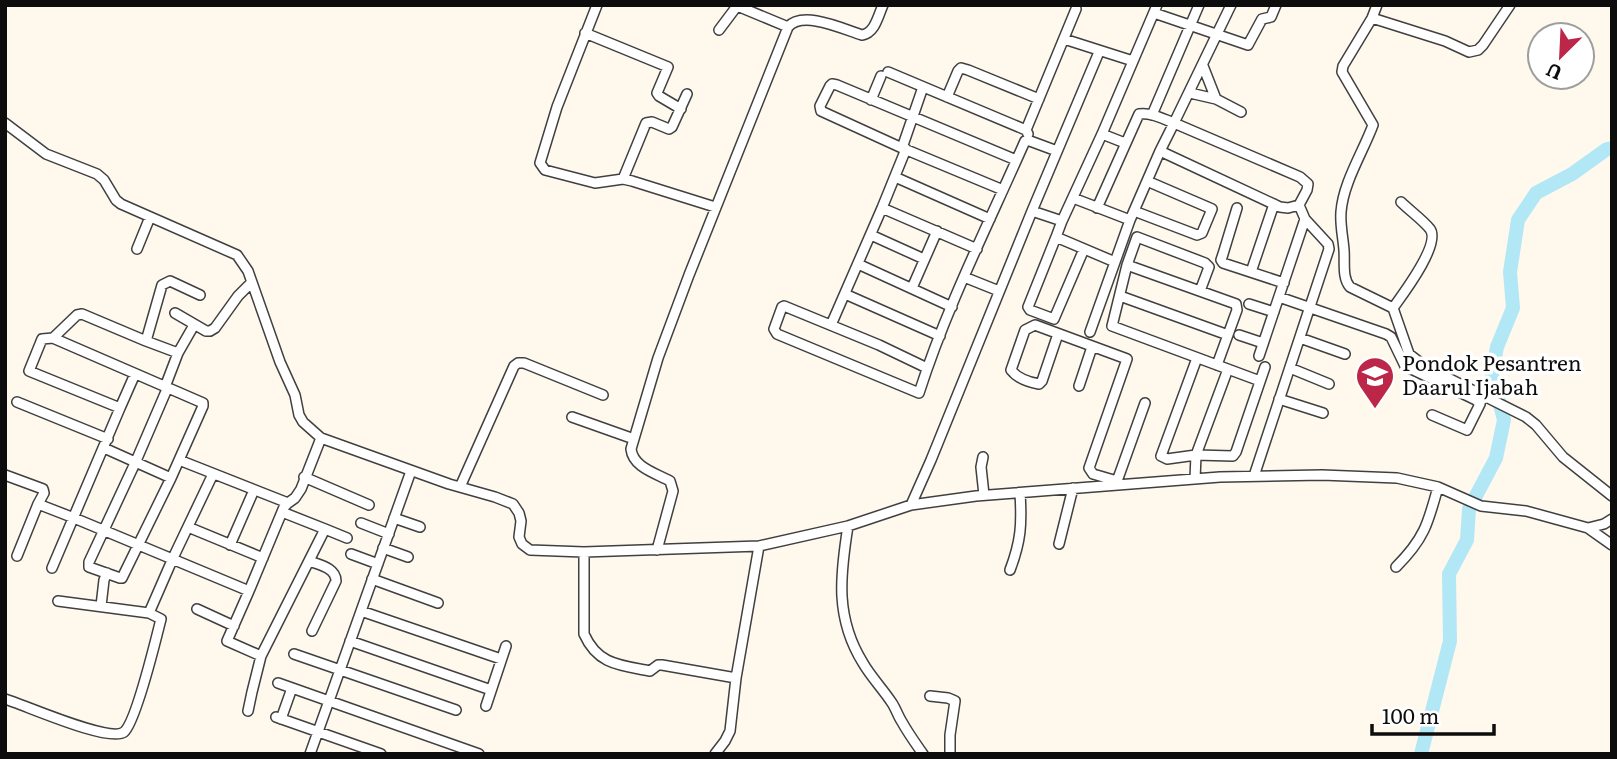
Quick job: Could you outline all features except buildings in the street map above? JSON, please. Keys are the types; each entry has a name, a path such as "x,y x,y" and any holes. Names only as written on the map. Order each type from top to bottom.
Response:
{"street":[{"path":"597,5 557,107 540,163 545,170 595,183 623,179 670,191 715,207"},
{"path":"657,550 673,486 670,481 637,464 631,449 658,358 715,207 788,27 793,22 807,19 864,35 872,30 883,5"},
{"path":"1152,115 1199,5"},
{"path":"1090,332 1132,215 1231,5"},
{"path":"1084,249 1054,319 1030,310 1028,307 1062,221 1155,9 1248,45 1262,19 1272,17 1276,5"},
{"path":"1377,5 1342,72 1373,124 1360,152 1341,210 1345,282 1393,308 1409,354 1426,367 1526,417 1563,457 1612,496"},
{"path":"1372,18 1474,52 1483,45 1510,5"},
{"path":"719,30 736,6 788,27"},
{"path":"1030,141 1026,130 1076,9"},
{"path":"585,33 668,67 657,93 681,108"},
{"path":"1064,39 1133,61"},
{"path":"911,505 1099,52"},
{"path":"1203,66 1216,99"},
{"path":"947,97 961,68 1039,99"},
{"path":"871,100 884,74 923,87 1026,130"},
{"path":"1003,190 904,149 820,109 832,84 1016,160"},
{"path":"831,325 895,177 923,87"},
{"path":"1190,93 1216,99 1241,112"},
{"path":"623,179 646,123 652,122 669,129 673,127 687,94"},
{"path":"1097,208 1139,114 1152,115 1174,123 1304,179 1308,184 1307,190 1298,205 1288,208 1160,151"},
{"path":"5,123 46,154 97,174 109,185 116,201 237,255 248,271 280,362 295,394 299,415 321,438 516,506 521,521 519,537 530,550 584,552 759,545 848,526 911,505 984,495 1117,483 1322,475 1397,478 1438,487 1481,506 1526,511 1588,528 1612,545"},
{"path":"1102,134 1125,144"},
{"path":"927,368 879,345 783,306 774,329 777,334 919,393 964,277 1025,141 1057,150"},
{"path":"895,177 990,219"},
{"path":"1073,198 1097,208 1132,215 1198,235 1202,233 1212,209 1147,181"},
{"path":"1393,308 1418,272 1433,236 1430,229 1401,202"},
{"path":"1251,272 1274,204"},
{"path":"1254,476 1329,249 1298,205"},
{"path":"882,208 977,249"},
{"path":"1237,208 1221,260 1223,263 1284,283"},
{"path":"1032,211 1062,221"},
{"path":"137,249 150,217"},
{"path":"1259,356 1306,219"},
{"path":"912,288 937,231"},
{"path":"871,235 924,259"},
{"path":"1056,237 1115,262"},
{"path":"1200,291 1209,267 1205,263 1137,237 1112,326 1261,381"},
{"path":"858,264 952,307"},
{"path":"1127,265 1236,304 1237,310 1217,365"},
{"path":"964,277 999,291"},
{"path":"146,341 162,285 170,281 200,295"},
{"path":"175,313 210,331 251,283"},
{"path":"845,294 940,336"},
{"path":"1120,296 1228,335"},
{"path":"1279,297 1391,337 1405,366 1480,404 1467,430 1432,415"},
{"path":"1249,304 1274,312"},
{"path":"52,338 80,314 178,353"},
{"path":"120,408 29,371 42,339 52,338 166,388 201,402 203,404 120,579 88,565 136,461 166,388 178,353 194,325"},
{"path":"1058,334 1039,384 1021,379 1010,370 1026,330 1035,325 1127,359 1089,468 1093,474 1117,483"},
{"path":"1239,335 1263,343"},
{"path":"1300,338 1345,354"},
{"path":"1079,386 1092,347"},
{"path":"1197,358 1161,456 1167,459 1196,455 1233,456 1265,367"},
{"path":"460,487 514,366 518,363 524,363 603,395"},
{"path":"1290,368 1329,384"},
{"path":"1195,479 1196,455 1228,369"},
{"path":"52,568 135,374"},
{"path":"1279,399 1323,413"},
{"path":"17,402 106,443 170,478"},
{"path":"1117,483 1145,403"},
{"path":"572,417 634,439"},
{"path":"261,656 227,641 282,512 295,498 321,438"},
{"path":"983,457 981,467 984,495"},
{"path":"178,460 288,503"},
{"path":"310,754 411,471"},
{"path":"149,613 213,474"},
{"path":"5,475 43,489 44,494 17,556"},
{"path":"304,477 369,505"},
{"path":"1396,567 1421,539 1438,487"},
{"path":"1059,544 1073,488"},
{"path":"230,545 254,490"},
{"path":"1010,570 1021,534 1020,493"},
{"path":"38,504 250,591"},
{"path":"282,512 347,538"},
{"path":"394,518 420,527"},
{"path":"1588,528 1612,519"},
{"path":"361,523 388,534"},
{"path":"848,526 842,562 841,599 844,619 864,667 894,707 903,726 923,754"},
{"path":"188,527 263,558"},
{"path":"248,711 261,656 325,529"},
{"path":"715,754 730,731 736,678 759,545"},
{"path":"383,548 408,557"},
{"path":"584,552 584,634 589,646 596,653 615,664 650,671 662,665 736,678"},
{"path":"351,554 378,564"},
{"path":"309,561 328,569 336,578 312,631"},
{"path":"101,606 107,573"},
{"path":"372,579 438,603"},
{"path":"5,699 87,729 115,735 123,732 130,724 161,619 149,613 58,601"},
{"path":"197,609 234,626"},
{"path":"361,611 501,659"},
{"path":"350,641 491,690"},
{"path":"486,706 506,646"},
{"path":"294,654 456,710"},
{"path":"278,683 456,750 479,754"},
{"path":"292,688 278,718 377,753"},
{"path":"930,696 955,701 950,754"}],"waterway":[{"path":"1421,754 1450,641 1449,574 1467,540 1469,509 1496,458 1504,420 1492,375 1497,347 1513,308 1510,272 1518,220 1536,193 1612,148"}],"place":[{"name":"Pondok Pesantren Daarul Ijabah","path":"1375,410"}]}
